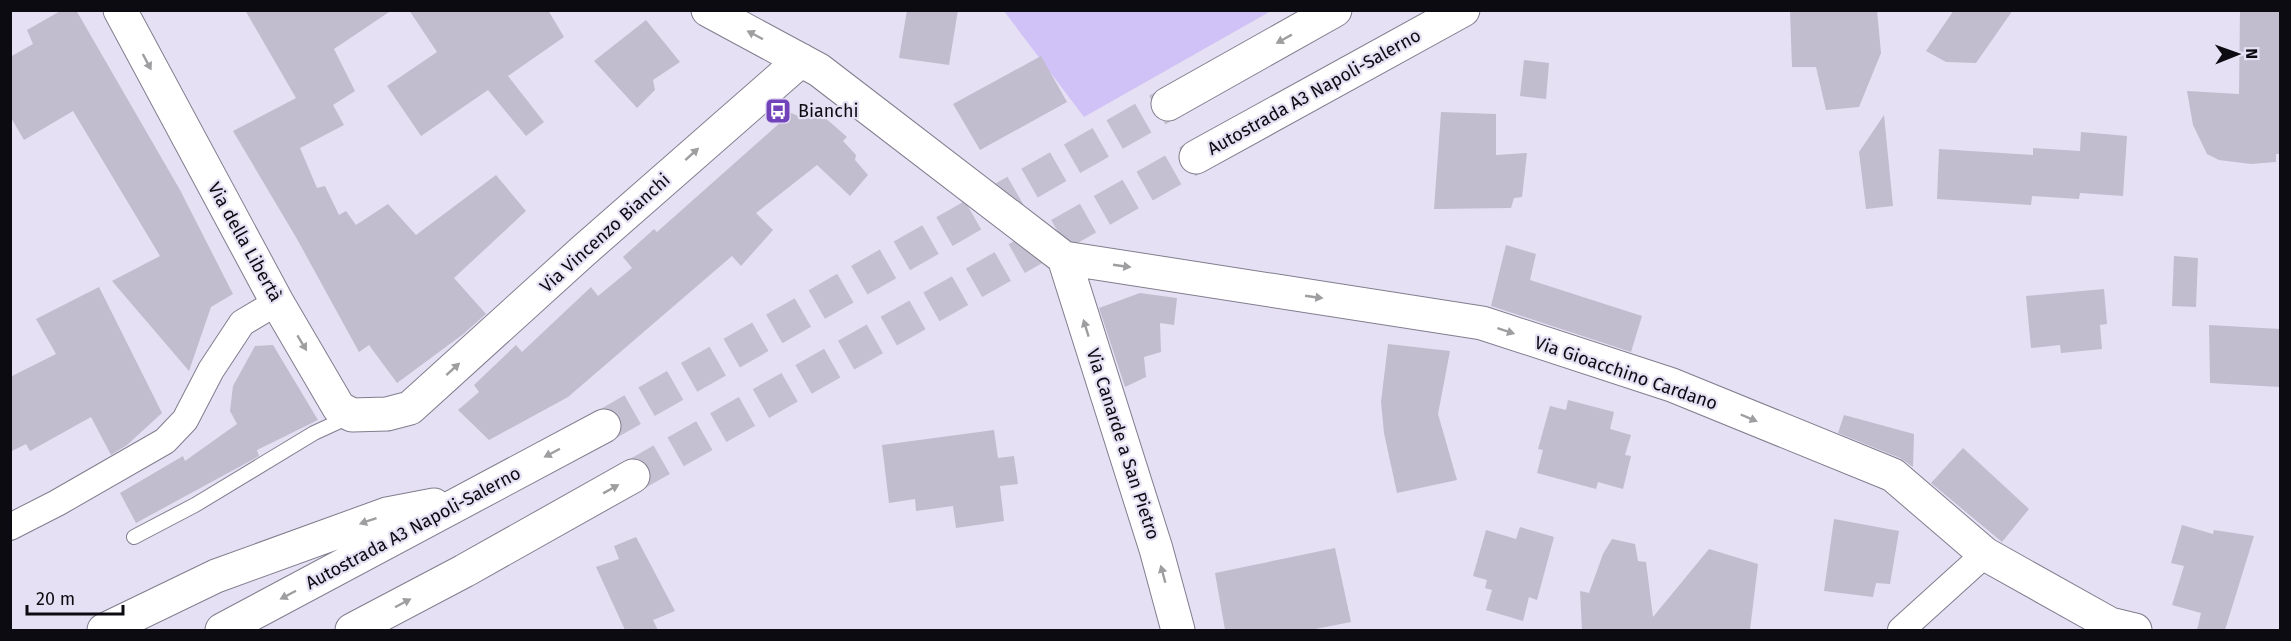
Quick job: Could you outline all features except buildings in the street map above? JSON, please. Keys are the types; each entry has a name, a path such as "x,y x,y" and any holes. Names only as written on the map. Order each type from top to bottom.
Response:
{"main road":[{"name":"Via della Libertà","path":"120,10 277,302 339,408 352,415"},
{"path":"708,10 801,60 843,87 1064,258"},
{"path":"1168,104 1335,10"},
{"name":"Autostrada A3 Napoli-Salerno","path":"1196,157 1463,10"},
{"name":"Via Vincenzo Bianchi","path":"352,415 387,414 410,408 582,252 801,60"},
{"name":"Via Gioacchino Cardano","path":"1064,258 1482,323 1672,386 1893,475 1985,554 2110,624 2134,630"},
{"name":"Via Canarde a San Pietro","path":"1064,258 1156,549 1178,630"},
{"name":"Autostrada A3 Napoli-Salerno","path":"222,630 604,426"},
{"path":"352,630 464,571 633,476"},
{"path":"104,630 216,576 319,538 387,514 466,500"}],"street":[{"path":"10,526 57,503 165,441 185,420 211,370 242,323 277,302"},
{"path":"1901,630 1985,554"}],"lane":[{"path":"134,537 195,505 314,433 352,415"}],"shaded area":[{"path":"1004,11 1271,11 1084,117"}],"tunnel":[{"path":"604,426 1168,104"},
{"path":"633,476 1196,157"}],"place":[{"name":"Bianchi","path":"778,111"}]}
